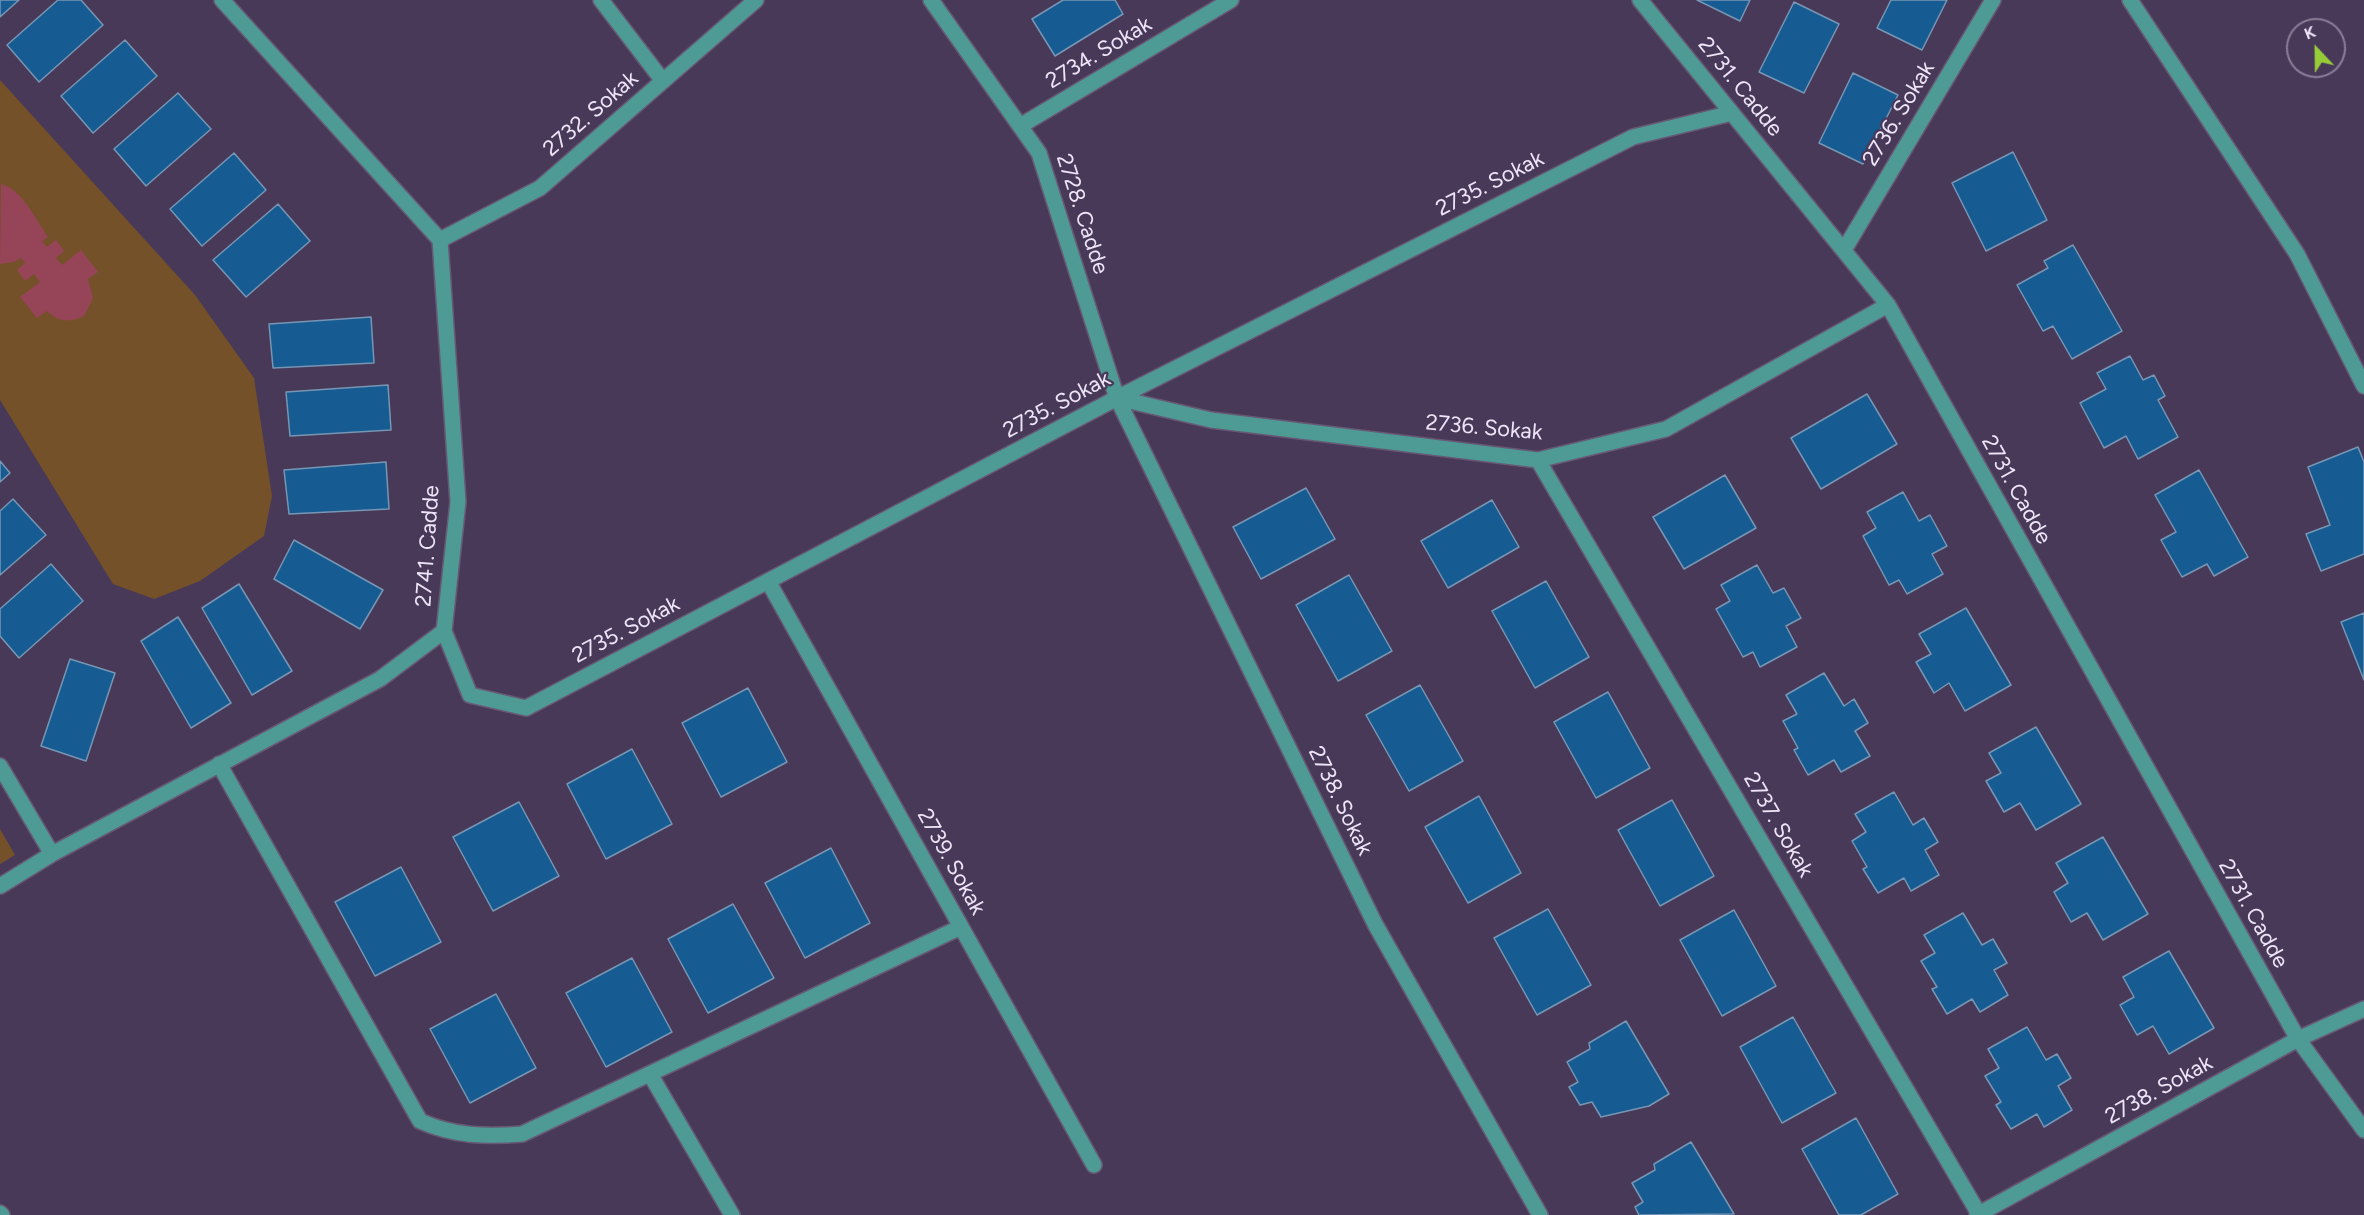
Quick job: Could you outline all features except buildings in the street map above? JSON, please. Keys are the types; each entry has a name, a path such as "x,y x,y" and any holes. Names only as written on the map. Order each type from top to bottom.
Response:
{"street":[{"path":"222,0 440,240"},
{"path":"601,0 663,81"},
{"name":"2732. Sokak","path":"440,240 540,188 756,0"},
{"name":"2728. Cadde","path":"931,0 1039,153 1117,398"},
{"name":"2734. Sokak","path":"1020,126 1232,0"},
{"name":"2731. Cadde","path":"1640,0 1888,304 2298,1039 2364,1130"},
{"name":"2736. Sokak","path":"1844,250 1993,0"},
{"path":"2130,0 2297,254 2364,386"},
{"name":"2735. Sokak","path":"444,631 470,695 526,708 1117,398 1633,137 1732,113"},
{"name":"2741. Cadde","path":"0,886 52,854 380,679 444,631 458,502 440,240"},
{"name":"2736. Sokak","path":"1117,398 1211,420 1538,459 1666,429 1888,304"},
{"name":"2738. Sokak","path":"1117,398 1375,924 1540,1215"},
{"name":"2737. Sokak","path":"1538,459 1978,1215"},
{"name":"2739. Sokak","path":"768,581 1094,1165"},
{"path":"219,764 420,1121 441,1130 470,1135 522,1134 961,927"},
{"path":"0,765 52,854"},
{"name":"2738. Sokak","path":"1978,1215 2298,1039 2364,1009"},
{"path":"650,1074 732,1215"}],"shaded area":[{"path":"0,80 195,295 254,378 272,496 264,536 200,581 154,599 113,584 0,400"},
{"path":"1,184 16,192 28,206 48,237 42,241 47,247 56,240 64,251 56,258 62,265 81,250 98,272 88,279 93,298 84,316 74,320 64,320 47,311 37,318 20,297 40,282 34,274 25,281 17,270 25,263 21,258 14,262 0,264"},
{"path":"0,829 15,855 0,864"}]}
